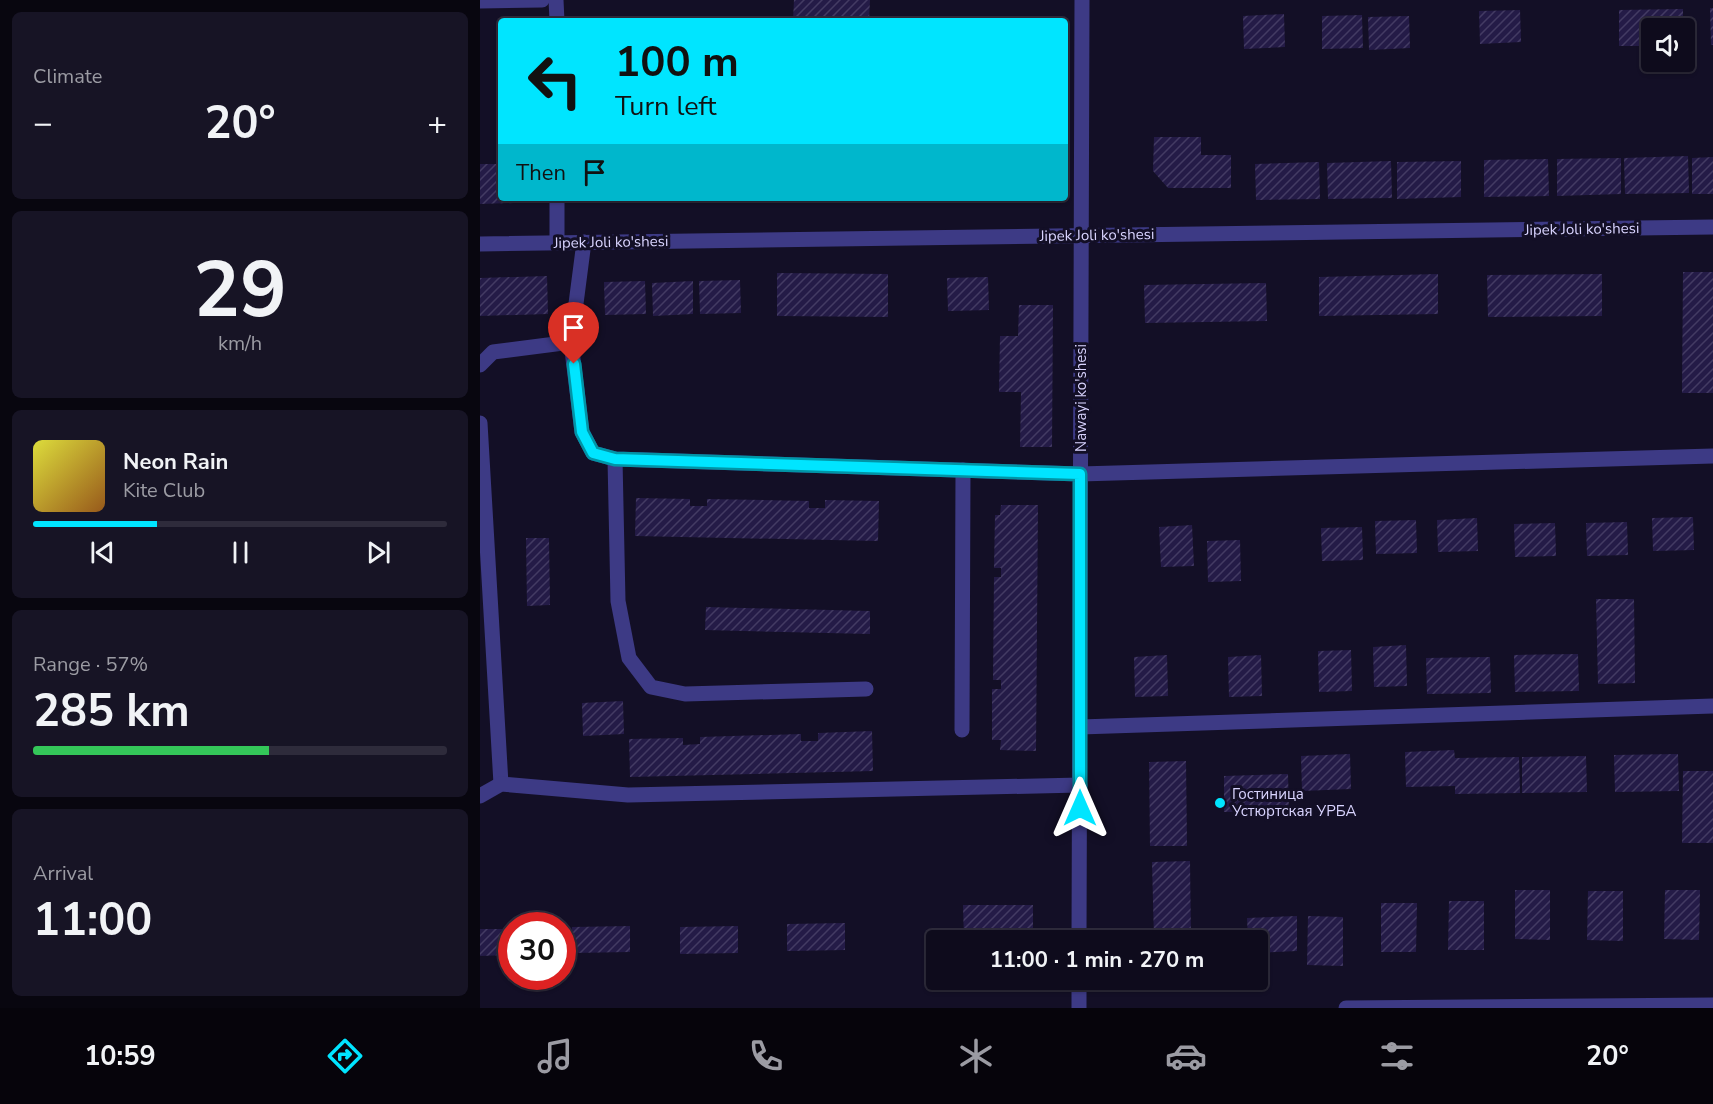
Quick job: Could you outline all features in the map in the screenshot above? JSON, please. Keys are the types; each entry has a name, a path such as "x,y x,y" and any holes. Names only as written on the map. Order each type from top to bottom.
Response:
{"street":[{"path":"480,1 542,0"},
{"path":"556,0 556,18"},
{"name":"Nawayi ko'shesi","path":"1080,930 1082,0"},
{"path":"557,201 557,242"},
{"name":"Jipek Joli ko'shesi","path":"480,243 1713,227"},
{"path":"584,242 571,342 582,432 593,453 615,459 1080,474 1713,456"},
{"path":"480,365 493,352 571,342"},
{"path":"480,423 483,518 501,784"},
{"path":"615,459 618,601 629,658 651,687 685,694 866,689"},
{"path":"962,730 963,470"},
{"path":"1080,727 1713,706"},
{"path":"480,796 501,784 628,795 1080,785"},
{"path":"1079,990 1079,1008"},
{"path":"1346,1008 1713,1005"}],"building":[{"path":"794,0 870,0 869,18 793,18"},
{"path":"1710,8 1713,8 1713,45 1711,45"},
{"path":"1683,9 1683,18 1641,18 1641,46 1619,46 1619,10"},
{"path":"1520,10 1521,42 1480,44 1479,11"},
{"path":"1284,14 1285,47 1244,49 1243,16"},
{"path":"1362,15 1363,48 1322,49 1322,16"},
{"path":"1409,16 1410,48 1369,50 1368,17"},
{"path":"1154,137 1201,137 1201,155 1231,155 1231,188 1168,188 1153,171"},
{"path":"1688,156 1689,193 1625,194 1624,158"},
{"path":"1713,157 1713,194 1692,194 1692,158"},
{"path":"1621,158 1621,194 1557,196 1557,159"},
{"path":"1548,159 1549,196 1484,197 1484,160"},
{"path":"1391,161 1392,198 1328,199 1327,163"},
{"path":"1461,161 1461,197 1397,199 1397,162"},
{"path":"1319,162 1320,199 1256,200 1255,164"},
{"path":"480,164 498,164 498,201 514,201 514,203 480,204"},
{"path":"1683,272 1713,272 1713,393 1682,393"},
{"path":"777,273 888,274 888,317 777,316"},
{"path":"1438,274 1438,314 1319,316 1319,277"},
{"path":"1602,274 1602,316 1488,317 1487,275"},
{"path":"547,276 548,314 480,316 480,278"},
{"path":"988,277 989,310 948,311 947,278"},
{"path":"740,280 741,313 700,314 699,281"},
{"path":"645,281 646,314 605,315 604,282"},
{"path":"693,281 693,314 653,316 652,283"},
{"path":"1266,283 1267,321 1145,323 1144,285"},
{"path":"1019,305 1053,305 1052,447 1020,447 1021,392 999,392 1000,336 1018,336"},
{"path":"636,498 690,499 690,506 707,506 707,499 809,501 809,508 825,508 825,500 879,501 878,541 635,536"},
{"path":"1001,505 1038,505 1036,751 1000,750 1001,740 992,740 992,689 1001,689 1001,680 993,680 994,577 1001,577 1001,568 994,568 995,515 1000,515"},
{"path":"1693,517 1694,550 1653,551 1652,518"},
{"path":"1477,518 1478,551 1438,552 1437,520"},
{"path":"1416,520 1417,553 1376,554 1375,521"},
{"path":"1627,522 1628,555 1587,556 1586,523"},
{"path":"1555,523 1556,556 1515,557 1514,524"},
{"path":"1192,525 1194,566 1161,567 1159,527"},
{"path":"1362,527 1363,560 1322,561 1321,528"},
{"path":"526,538 549,538 550,605 527,606"},
{"path":"1240,540 1241,581 1208,582 1207,541"},
{"path":"1596,599 1634,599 1635,683 1598,684"},
{"path":"706,607 870,611 870,634 705,630"},
{"path":"1406,645 1407,686 1374,687 1373,647"},
{"path":"1351,650 1352,691 1319,692 1318,651"},
{"path":"1578,654 1579,691 1515,692 1514,655"},
{"path":"1167,655 1168,696 1135,697 1134,657"},
{"path":"1261,655 1262,696 1229,697 1228,657"},
{"path":"1490,657 1491,693 1427,694 1426,658"},
{"path":"623,701 624,734 583,736 582,703"},
{"path":"872,731 873,771 630,777 629,739 683,738 683,745 700,744 700,737 801,734 801,741 818,741 818,733"},
{"path":"1454,750 1455,758 1519,757 1520,793 1455,794 1455,786 1406,787 1405,752"},
{"path":"1350,754 1351,789 1302,791 1301,756"},
{"path":"1678,754 1679,791 1615,792 1614,755"},
{"path":"1586,756 1587,792 1522,793 1522,757"},
{"path":"1186,761 1187,846 1150,846 1149,762"},
{"path":"1683,771 1713,771 1713,843 1682,843"},
{"path":"1288,774 1289,811 1224,812 1224,776"},
{"path":"1190,861 1191,930 1154,930 1152,862"},
{"path":"1515,890 1550,890 1550,940 1515,939"},
{"path":"1665,890 1700,890 1699,940 1664,939"},
{"path":"1588,891 1623,891 1623,941 1587,940"},
{"path":"1449,901 1484,901 1484,950 1448,950"},
{"path":"1381,903 1417,903 1416,952 1381,952"},
{"path":"963,905 1033,905 1033,930 964,930"},
{"path":"1297,916 1297,951 1268,952 1268,930 1248,930 1247,918"},
{"path":"1308,916 1343,917 1343,966 1307,965"},
{"path":"845,923 845,950 787,951 787,924"},
{"path":"630,926 630,952 576,953 576,927"},
{"path":"738,926 738,953 680,954 680,927"},
{"path":"480,929 498,929 498,955 480,956"}],"place":[{"name":"Гостиница Устюртская УРБА","path":"1220,803"}],"route":[{"path":"574,364 582,432 593,453 615,459 1080,474 1080,808"}]}
